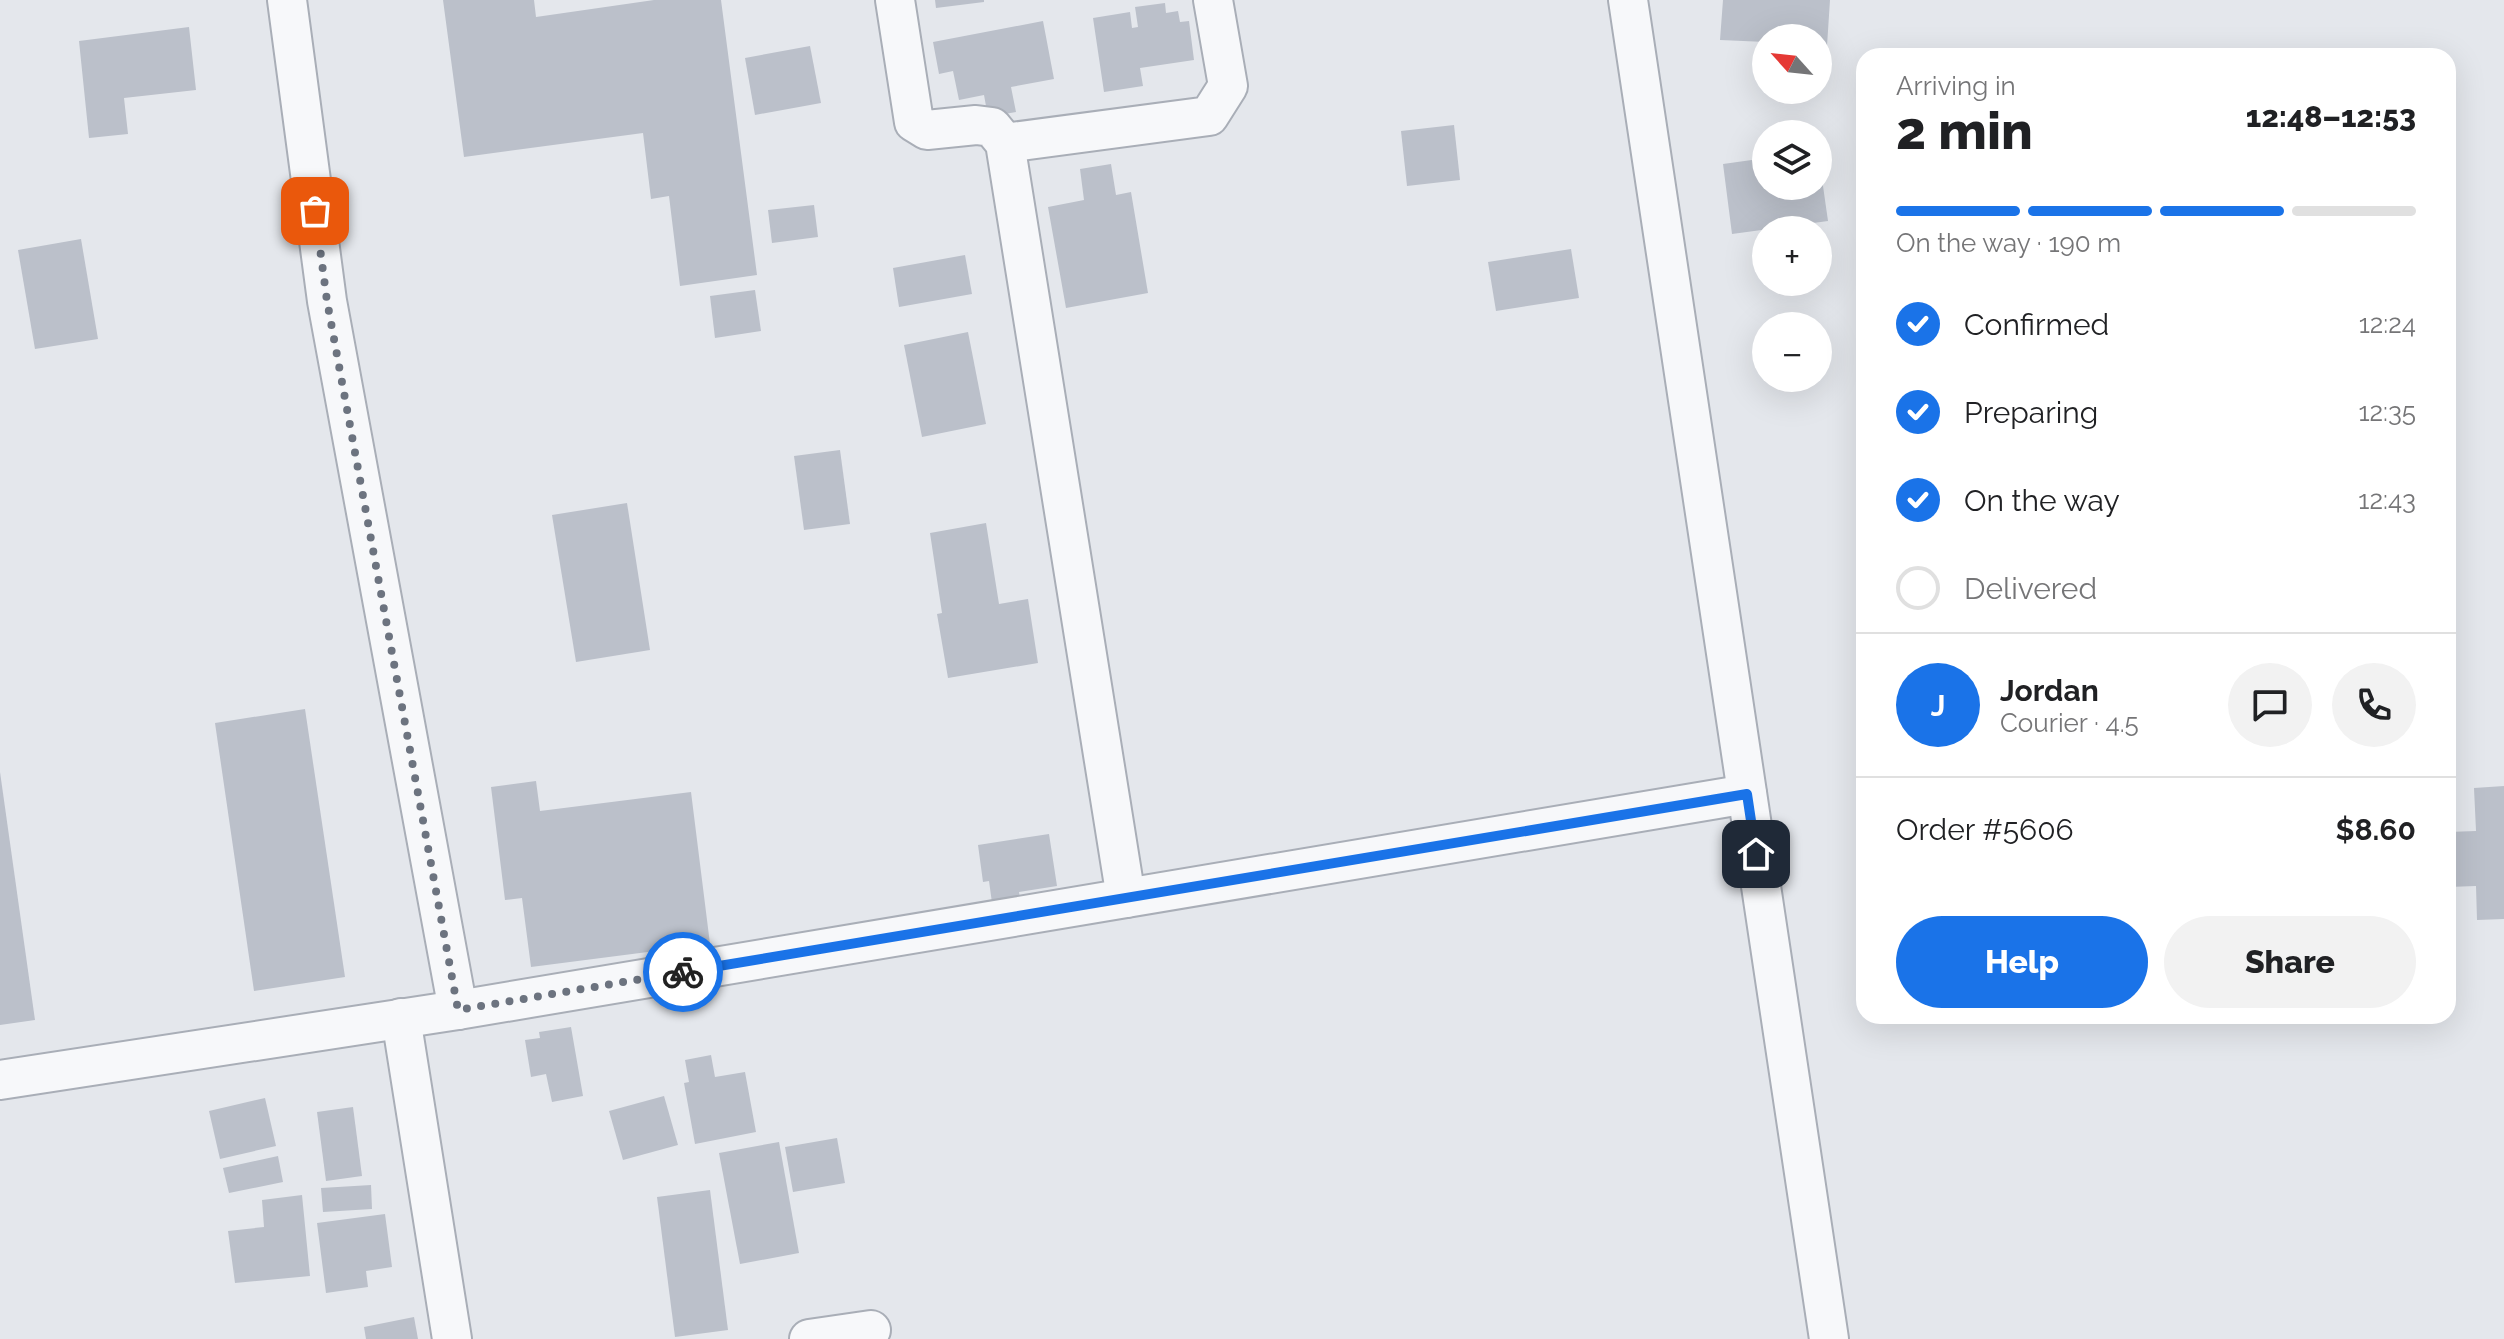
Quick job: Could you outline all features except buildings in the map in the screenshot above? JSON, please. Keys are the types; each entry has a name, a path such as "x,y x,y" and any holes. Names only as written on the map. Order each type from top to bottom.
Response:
{"street":[{"path":"287,0 327,301 458,1010"},
{"path":"895,0 914,122 927,130 976,125 992,127 1005,143 1126,898"},
{"path":"1005,143 1209,116 1228,86 1213,0"},
{"path":"1628,0 1829,1339"},
{"path":"0,1080 458,1010 1747,794"},
{"path":"401,1018 452,1339"},
{"path":"809,1339 871,1330"}],"way so far":[{"path":"315,211 327,301 458,1010 683,972"}],"route":[{"path":"683,972 1747,794 1756,854"}]}
